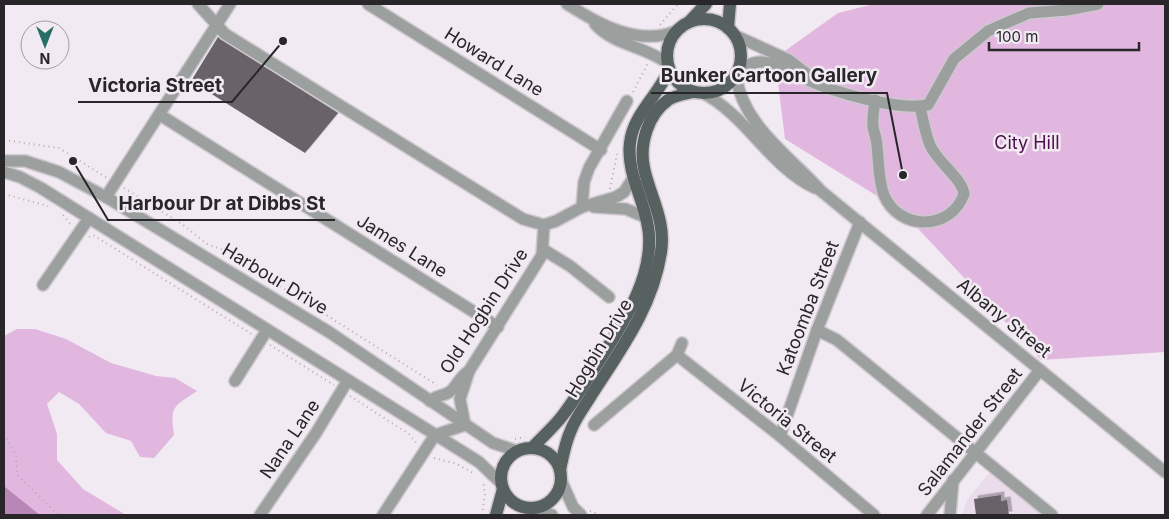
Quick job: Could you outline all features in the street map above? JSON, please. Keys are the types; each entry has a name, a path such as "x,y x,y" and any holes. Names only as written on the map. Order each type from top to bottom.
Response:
{"main road":[{"path":"706,4 689,22 676,31 670,41 668,66 683,87 698,92 722,89 737,73 741,59 740,46 731,31 730,4"},
{"path":"689,22 710,19 731,31"},
{"name":"Hogbin Drive","path":"532,448 562,416 626,318 640,285 648,253 647,218 634,177 630,156 632,130 645,108 660,90 668,66"},
{"name":"Hogbin Drive","path":"561,475 571,429 635,328 658,269 662,231 657,206 644,168 642,155 646,132 658,110 668,100 698,92"},
{"path":"496,515 504,464 517,451 532,448 550,454 561,475 556,496 549,502 528,511 513,502 502,486"}],"street":[{"path":"198,4 217,26 523,218 544,225 556,221 582,207 616,197 624,192 634,177"},
{"path":"106,197 230,4"},
{"name":"Howard Lane","path":"368,4 601,150"},
{"path":"567,4 593,20 610,36 621,43 650,53 668,66"},
{"path":"875,100 872,120 877,144 880,182 885,196 890,204 909,219 932,223 954,211 961,201 963,189 930,146 924,106 954,59 988,31 1029,13 1067,10 1098,4"},
{"path":"593,20 643,36 662,36 676,31"},
{"path":"731,31 789,60 820,84"},
{"path":"737,73 754,62 762,62 820,84 875,100 924,106"},
{"name":"Albany Street","path":"737,73 740,95 755,121 770,139 822,191 1165,472"},
{"name":"Albany Street","path":"698,92 734,114 764,149 802,181 822,191"},
{"path":"582,207 584,182 589,168 628,101"},
{"name":"James Lane","path":"160,115 498,327"},
{"name":"Harbour Drive","path":"4,161 26,161 59,172 106,197 329,332 493,443 517,451"},
{"path":"4,172 20,177 89,218 267,330 345,385 479,462 502,486"},
{"path":"582,207 626,209 647,218"},
{"path":"44,286 89,218"},
{"name":"Katoomba Street","path":"780,436 816,330 860,222"},
{"name":"Old Hogbin Drive","path":"430,400 436,395 445,395 453,389 463,375 469,371 498,327 544,250 544,225"},
{"path":"544,250 570,266 609,297"},
{"path":"235,381 267,330"},
{"path":"816,330 837,340 974,454 1052,515"},
{"path":"594,425 677,355 682,343"},
{"name":"Victoria Street","path":"677,355 780,436 874,515"},
{"name":"Salamander Street","path":"927,515 1040,370"},
{"path":"383,515 435,435 464,425 460,399 469,371"},
{"name":"Nana Lane","path":"260,515 316,433 345,385"},
{"path":"561,475 574,507 583,511"},
{"path":"950,515 953,480"},
{"path":"528,511 552,515"}],"path":[{"path":"4,140 59,148 182,224 215,248 223,250 437,385 443,385"},
{"path":"4,194 49,206"},
{"path":"62,214 78,233 86,239 93,236 96,237 260,340 345,385 409,434 434,458 466,468 483,481 485,495 482,515"},
{"path":"4,434 16,455 16,475 59,515"},
{"path":"583,511 601,515"}],"shaded area":[{"path":"990,472 1044,515 962,515 967,500"},
{"path":"4,486 40,515 4,515"}],"green space":[{"name":"City Hill","path":"874,4 1165,4 1165,352 1041,360 909,219 890,204 785,139 775,58 838,13"},
{"path":"17,329 35,329 66,339 111,363 156,376 175,378 197,391 175,408 173,413 174,435 154,458 140,457 131,441 106,433 79,404 59,392 47,404 57,434 57,460 83,489 126,515 40,515 4,486 4,336"}],"building":[{"path":"218,37 338,113 305,153 191,81"},
{"path":"1001,495 1001,501 1007,500 1009,515 976,515 974,499"}],"place":[{"name":"Victoria Street","path":"283,41"},
{"name":"Harbour Dr at Dibbs St","path":"73,161"},
{"name":"Bunker Cartoon Gallery","path":"903,175"}]}
